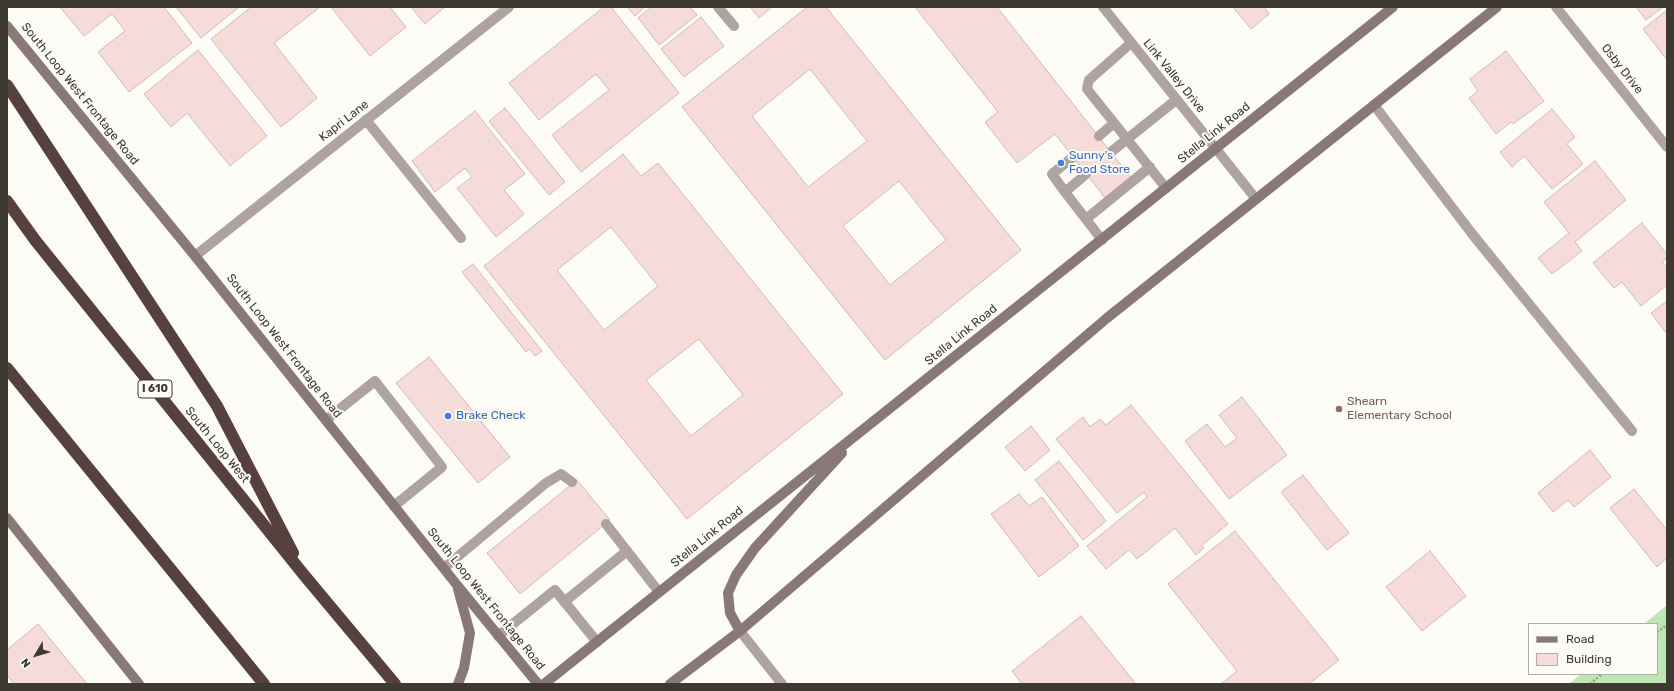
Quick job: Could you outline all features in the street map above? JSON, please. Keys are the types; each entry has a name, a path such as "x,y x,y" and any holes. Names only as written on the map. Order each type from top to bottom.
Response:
{"highway":[{"path":"7,86 218,406 304,576"},
{"name":"South Loop West","path":"7,201 40,246 304,576 395,684"},
{"path":"7,368 264,684"}],"main road":[{"path":"670,684 740,631 1107,318 1497,7"},
{"name":"Stella Link Road","path":"544,684 1216,149 1389,8"},
{"name":"South Loop West Frontage Road","path":"7,26 195,256 457,585 538,684"},
{"path":"740,631 730,613 728,594 736,575 755,548 864,430"},
{"path":"7,518 139,684"},
{"path":"457,585 470,633 464,668 458,684"}],"street":[{"name":"Kapri Lane","path":"195,256 366,120 497,11 509,7"},
{"path":"718,7 734,26"},
{"name":"Link Valley Drive","path":"1103,7 1256,199"},
{"name":"Osby Drive","path":"1556,7 1667,147"},
{"path":"1131,43 1089,80 1086,89 1166,188"},
{"path":"1112,152 1176,100"},
{"path":"1374,105 1473,235 1632,430"},
{"path":"366,120 461,238"},
{"path":"1099,136 1114,123"},
{"path":"1073,157 1052,174 1102,240"},
{"path":"1086,219 1150,167"},
{"path":"1065,192 1086,174"},
{"path":"326,420 375,381 442,467 394,506"},
{"path":"444,568 546,483 561,474 572,482"},
{"path":"606,524 659,592"},
{"path":"564,602 627,552"},
{"path":"498,636 554,590 596,642"},
{"path":"740,631 782,684"}],"path":[{"path":"1658,631 1667,625"},
{"path":"1590,684 1601,675"}],"green space":[{"path":"1667,605 1667,684 1569,684 1580,675 1658,675 1658,623 1645,623"}],"building":[{"path":"60,7 164,7 192,43 129,92 98,52 125,31 112,14 84,36"},
{"path":"176,7 239,7 201,38"},
{"path":"251,7 320,7 274,43 317,98 281,127 211,39"},
{"path":"331,7 390,7 406,27 370,56"},
{"path":"411,7 445,7 425,24"},
{"path":"604,7 611,7 679,93 581,172 552,135 609,90 596,74 539,120 509,83"},
{"path":"627,7 645,7 635,16"},
{"path":"651,7 690,7 697,15 659,45 638,18"},
{"path":"750,7 772,7 759,18"},
{"path":"807,7 826,7 1021,250 885,360 682,107","holes":["810,69 867,141 808,187 752,116","899,181 946,240 890,285 843,226"]},
{"path":"915,7 997,7 1132,179 1106,199 1055,134 1017,163 985,122 998,112"},
{"path":"1233,7 1264,7 1269,14 1251,29"},
{"path":"1636,7 1663,7 1646,20"},
{"path":"1667,10 1667,60 1643,29"},
{"path":"701,17 724,46 684,77 661,49"},
{"path":"198,50 267,136 230,166 187,113 171,127 144,94"},
{"path":"1506,51 1544,101 1513,124 1511,122 1496,134 1469,98 1478,91 1470,79"},
{"path":"505,108 565,182 549,195 489,121"},
{"path":"1552,109 1575,137 1567,144 1583,164 1552,189 1524,156 1512,167 1500,152"},
{"path":"475,111 525,174 504,190 524,214 496,237 457,188 472,177 465,168 435,192 412,161"},
{"path":"623,154 641,176 658,163 843,394 687,519 484,266","holes":["611,227 658,286 604,330 557,270","699,339 743,395 691,436 646,380"]},
{"path":"1595,161 1626,200 1575,242 1582,251 1552,274 1538,258 1569,233 1544,202"},
{"path":"1642,223 1667,254 1667,258 1662,262 1667,268 1667,285 1641,306 1622,282 1614,288 1593,263"},
{"path":"473,264 542,351 535,356 529,349 526,352 462,272"},
{"path":"1667,301 1667,334 1651,313"},
{"path":"429,357 510,457 478,483 396,383"},
{"path":"1242,397 1287,455 1229,499 1185,441 1207,424 1225,447 1237,438 1219,415"},
{"path":"1131,405 1228,524 1201,546 1204,548 1196,555 1175,528 1137,559 1129,550 1106,569 1087,546 1147,497 1144,492 1117,513 1056,439 1083,417 1090,427 1100,419 1106,425"},
{"path":"1031,426 1050,450 1025,471 1005,447"},
{"path":"1590,450 1611,477 1574,507 1568,500 1553,512 1538,493"},
{"path":"1059,461 1106,521 1083,540 1035,480"},
{"path":"1303,475 1349,533 1327,550 1281,492"},
{"path":"577,480 610,520 520,594 487,553"},
{"path":"1634,489 1667,530 1667,558 1657,567 1610,508"},
{"path":"1019,494 1029,506 1042,497 1079,546 1039,577 991,514"},
{"path":"1235,531 1339,660 1309,684 1221,684 1237,671 1168,584"},
{"path":"1430,551 1466,596 1422,631 1386,587"},
{"path":"1081,616 1136,684 1022,684 1012,671"},
{"path":"38,624 87,684 14,684 7,675 7,650"}],"place":[{"name":"Sunny's Food Store","path":"1061,163"},
{"name":"Shearn Elementary School","path":"1339,409"},
{"name":"Brake Check","path":"448,416"}]}
